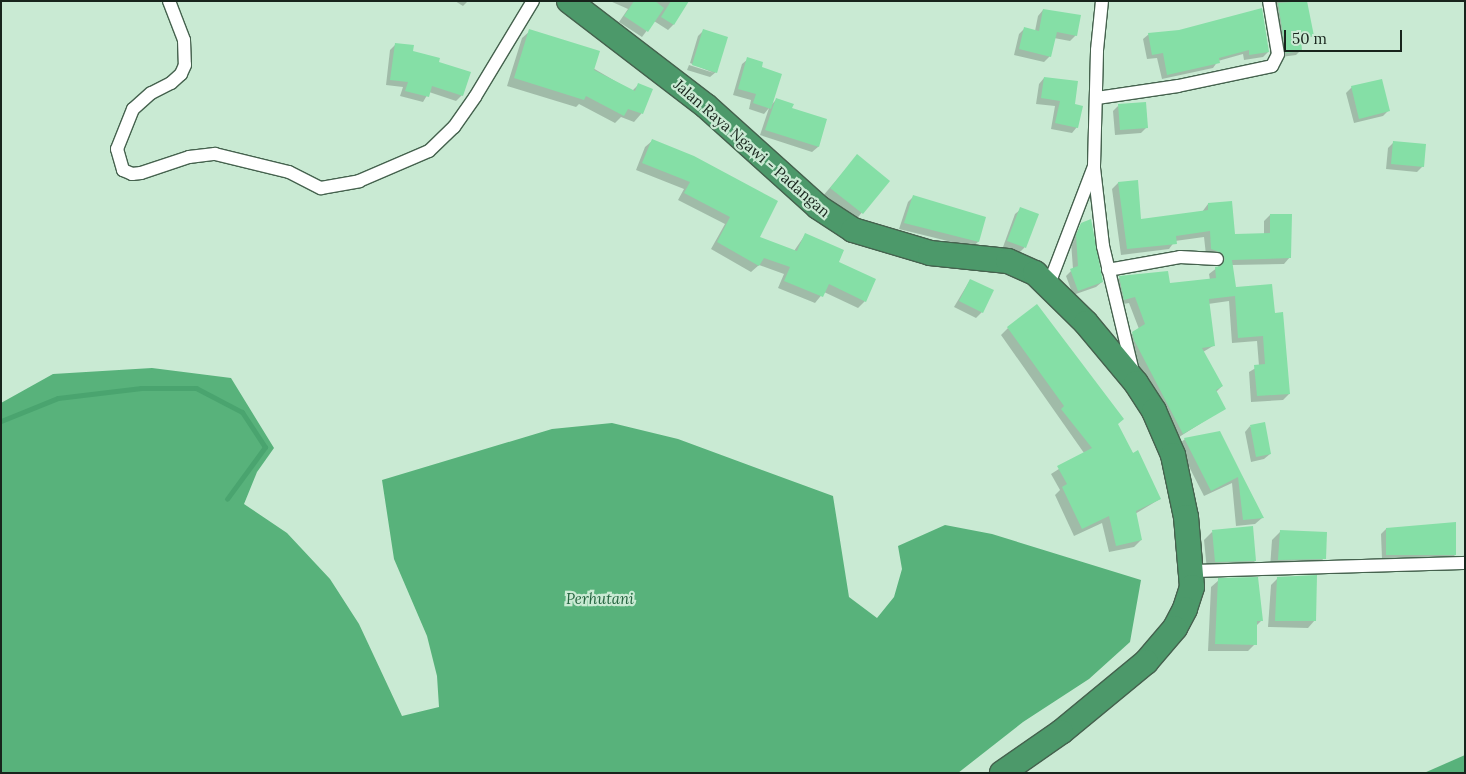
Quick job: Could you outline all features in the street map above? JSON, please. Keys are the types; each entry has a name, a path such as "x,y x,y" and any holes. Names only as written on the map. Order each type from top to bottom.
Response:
{"highway":[{"name":"Jalan Raya Ngawi - Padangan","path":"581,5 706,106 818,206 853,230 930,253 1008,261 1035,273 1049,284 1136,383 1165,432 1173,455 1186,517 1192,587 1185,609 1161,647 1061,732 1002,773"}],"street":[{"path":"169,1 184,40 185,65 182,74 171,83 151,93 133,109 117,149 123,170 132,174 142,173 189,157 216,154 289,172 321,188 359,181 429,151 454,127 475,97 533,1"},
{"path":"1102,1 1097,50 1094,166 1108,270 1136,383"},
{"path":"1097,98 1178,86 1272,66 1278,54 1269,1"},
{"path":"1049,284 1094,166"},
{"path":"1108,270 1180,257 1217,260"},
{"path":"1192,571 1465,563"}],"green space":[{"name":"Perhutani","path":"152,368 231,378 274,448 257,472 244,504 287,533 330,579 359,624 402,716 439,707 437,676 427,636 394,559 382,480 552,429 612,423 678,439 833,496 849,597 877,618 894,597 902,569 898,546 945,525 992,534 1141,580 1130,642 1089,679 1023,722 958,773 1,773 1,403 53,374"},
{"path":"1465,755 1465,773 1424,773"}],"building":[{"path":"634,1 655,1 664,8 648,32 624,16"},
{"path":"671,1 689,1 674,25 661,17"},
{"path":"1307,1 1314,36 1301,38 1302,51 1286,53 1278,3"},
{"path":"1262,8 1269,52 1249,55 1249,50 1219,58 1220,63 1167,75 1163,53 1152,55 1148,33 1179,30"},
{"path":"1043,9 1081,15 1077,36 1057,32 1051,57 1019,49 1024,27 1039,31"},
{"path":"529,29 600,51 594,70 635,91 638,83 653,89 643,114 628,109 624,116 586,96 584,100 514,78"},
{"path":"703,29 728,37 717,73 692,65"},
{"path":"395,43 414,45 413,51 440,58 439,62 471,72 463,96 432,86 429,97 405,91 408,82 390,80"},
{"path":"747,57 763,62 762,67 782,74 771,109 753,103 756,94 738,89"},
{"path":"1044,77 1078,81 1075,104 1083,106 1078,128 1055,123 1060,101 1041,98"},
{"path":"1382,79 1390,111 1359,119 1351,86"},
{"path":"776,98 794,104 792,108 827,119 819,147 765,130"},
{"path":"1146,102 1148,128 1120,130 1118,104"},
{"path":"652,139 694,156 778,201 760,237 797,251 805,233 844,250 839,262 876,279 866,302 829,284 823,297 784,281 790,267 764,258 759,266 717,242 730,217 684,193 690,182 642,163"},
{"path":"1393,141 1426,144 1424,167 1391,164"},
{"path":"857,154 890,181 863,214 830,188"},
{"path":"1138,180 1141,219 1208,210 1208,203 1232,201 1235,234 1270,233 1270,214 1292,214 1291,258 1232,260 1236,287 1272,284 1275,313 1283,312 1290,394 1257,396 1254,365 1265,364 1263,336 1238,338 1235,296 1209,299 1215,346 1202,348 1223,386 1216,390 1226,409 1183,434 1134,340 1132,332 1145,324 1135,297 1124,300 1119,276 1168,271 1170,283 1216,278 1215,267 1221,266 1225,259 1222,253 1211,249 1210,231 1176,236 1177,244 1127,249 1118,182"},
{"path":"913,195 986,217 979,242 904,223"},
{"path":"1020,207 1039,214 1026,248 1007,241"},
{"path":"1091,219 1103,282 1078,291 1070,269 1078,266 1076,235 1081,223"},
{"path":"970,279 994,290 983,313 959,301"},
{"path":"1037,304 1124,419 1118,424 1133,453 1138,450 1161,499 1136,511 1142,540 1116,546 1109,516 1082,529 1062,487 1067,484 1057,466 1092,448 1061,409 1064,406 1007,327"},
{"path":"1265,422 1271,454 1256,457 1250,425"},
{"path":"1220,431 1264,518 1243,520 1238,477 1211,491 1184,438"},
{"path":"1456,522 1456,555 1386,555 1386,528"},
{"path":"1253,526 1256,561 1215,562 1212,530"},
{"path":"1280,530 1327,532 1326,559 1278,560"},
{"path":"1317,575 1316,621 1275,621 1277,577"},
{"path":"1258,577 1263,621 1257,621 1257,645 1215,644 1218,578"}],"waterway":[{"path":"1,421 58,398 141,388 196,388 242,412 265,447 227,499"}]}
